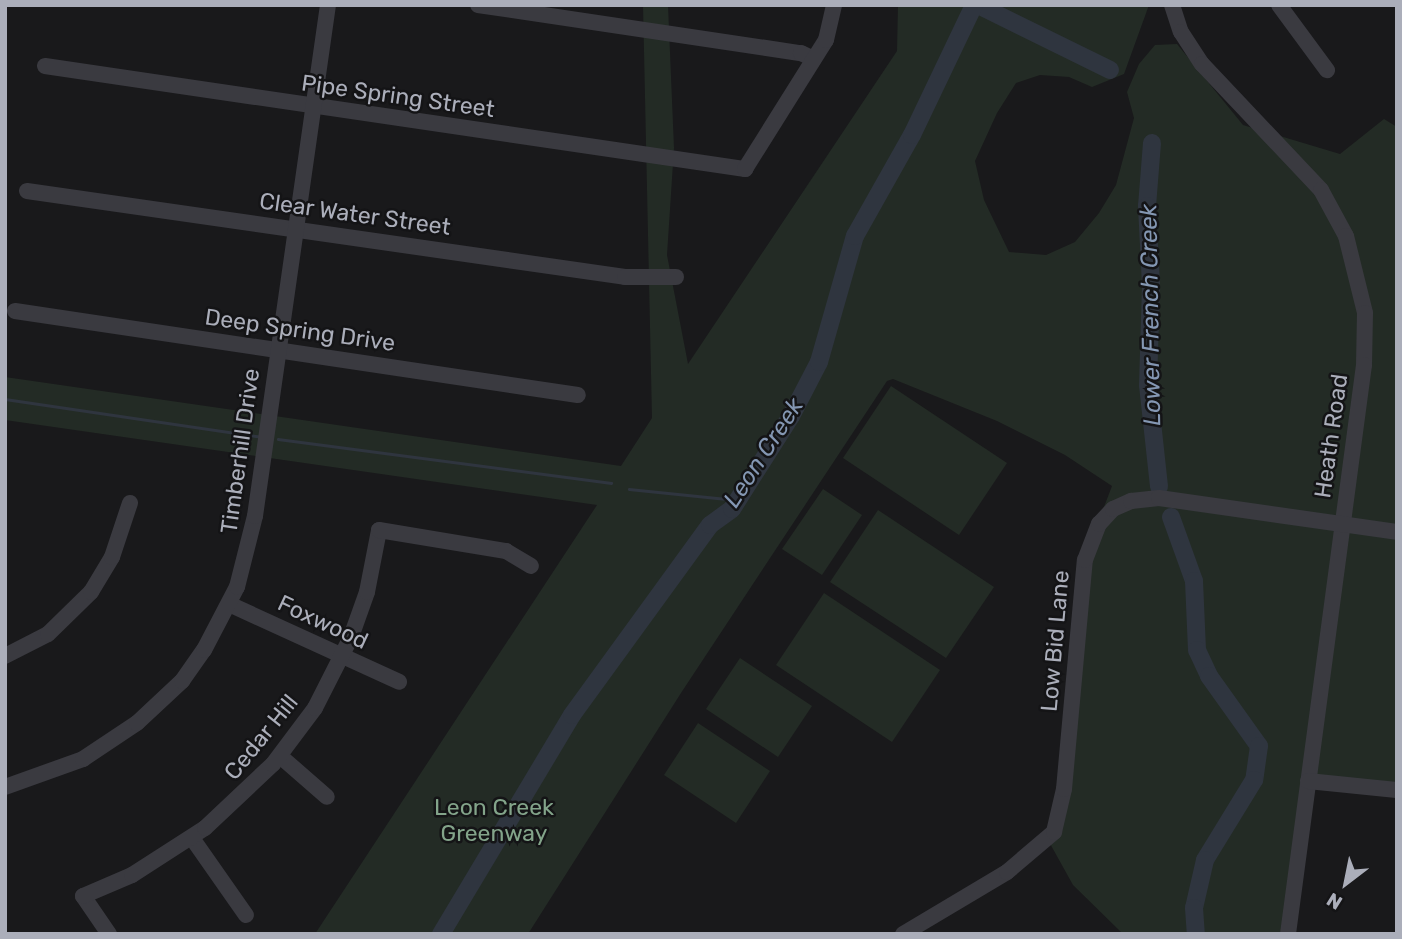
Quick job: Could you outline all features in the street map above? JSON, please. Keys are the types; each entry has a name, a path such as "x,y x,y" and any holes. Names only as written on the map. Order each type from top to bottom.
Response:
{"street":[{"name":"Timberhill Drive","path":"5,787 83,759 137,723 182,681 229,604 248,554 255,516 328,5"},
{"path":"478,5 801,53 814,60 831,28 834,5"},
{"name":"Heath Road","path":"1172,5 1181,32 1202,64 1321,190 1355,261 1366,339 1288,934"},
{"path":"1279,5 1328,70"},
{"name":"Pipe Spring Street","path":"45,66 744,169 814,60"},
{"name":"Clear Water Street","path":"27,191 625,277 676,276"},
{"name":"Deep Spring Drive","path":"15,311 578,395"},
{"name":"Low Bid Lane","path":"902,934 1007,872 1054,832 1064,789 1085,561 1107,514 1131,501 1159,498 1397,532"},
{"path":"5,656 48,634 91,592 112,556 130,503"},
{"name":"Cedar Hill","path":"108,934 83,896 132,875 192,838 241,798 280,756 315,708 343,656 367,592 379,530 506,551 531,566"},
{"name":"Foxwood","path":"229,604 399,682"},
{"path":"280,756 327,797"},
{"path":"1308,781 1397,790"},
{"path":"192,838 246,915"}],"green space":[{"name":"Leon Creek Greenway","path":"643,5 668,5 674,148 667,255 688,364 897,51 898,5 1149,5 1124,74 1092,87 1069,77 1040,75 1016,83 997,113 975,161 984,200 1009,252 1046,255 1075,242 1099,213 1116,185 1134,118 1127,92 1139,64 1155,45 1177,44 1243,125 1340,154 1384,119 1397,127 1397,790 1308,781 1288,934 1122,933 1073,885 1048,840 1054,832 1089,546 1112,486 1065,455 997,421 893,379 887,381 681,693 528,934 315,934 597,505 5,420 5,377 621,466 652,418"},
{"path":"891,386 1007,463 959,535 843,458"},
{"path":"823,489 862,515 822,575 782,549"},
{"path":"878,510 994,587 946,658 830,582"},
{"path":"824,593 940,670 892,742 776,665"},
{"path":"740,658 812,706 778,757 706,709"},
{"path":"698,723 770,771 736,823 664,775"}],"waterway":[{"name":"Leon Creek","path":"441,934 572,715 710,525 732,509 791,416 819,362 855,236 912,135 974,5"},
{"name":"Lower French Creek","path":"978,5 1110,70"},
{"name":"Lower French Creek","path":"1152,143 1147,206 1151,285 1148,385 1159,486"},
{"path":"5,399 257,436"},
{"path":"278,439 611,483"},
{"path":"629,489 738,500"},
{"name":"Lower French Creek","path":"1171,517 1194,581 1197,650 1209,676 1259,746 1254,780 1205,860 1194,908 1196,934"}]}
